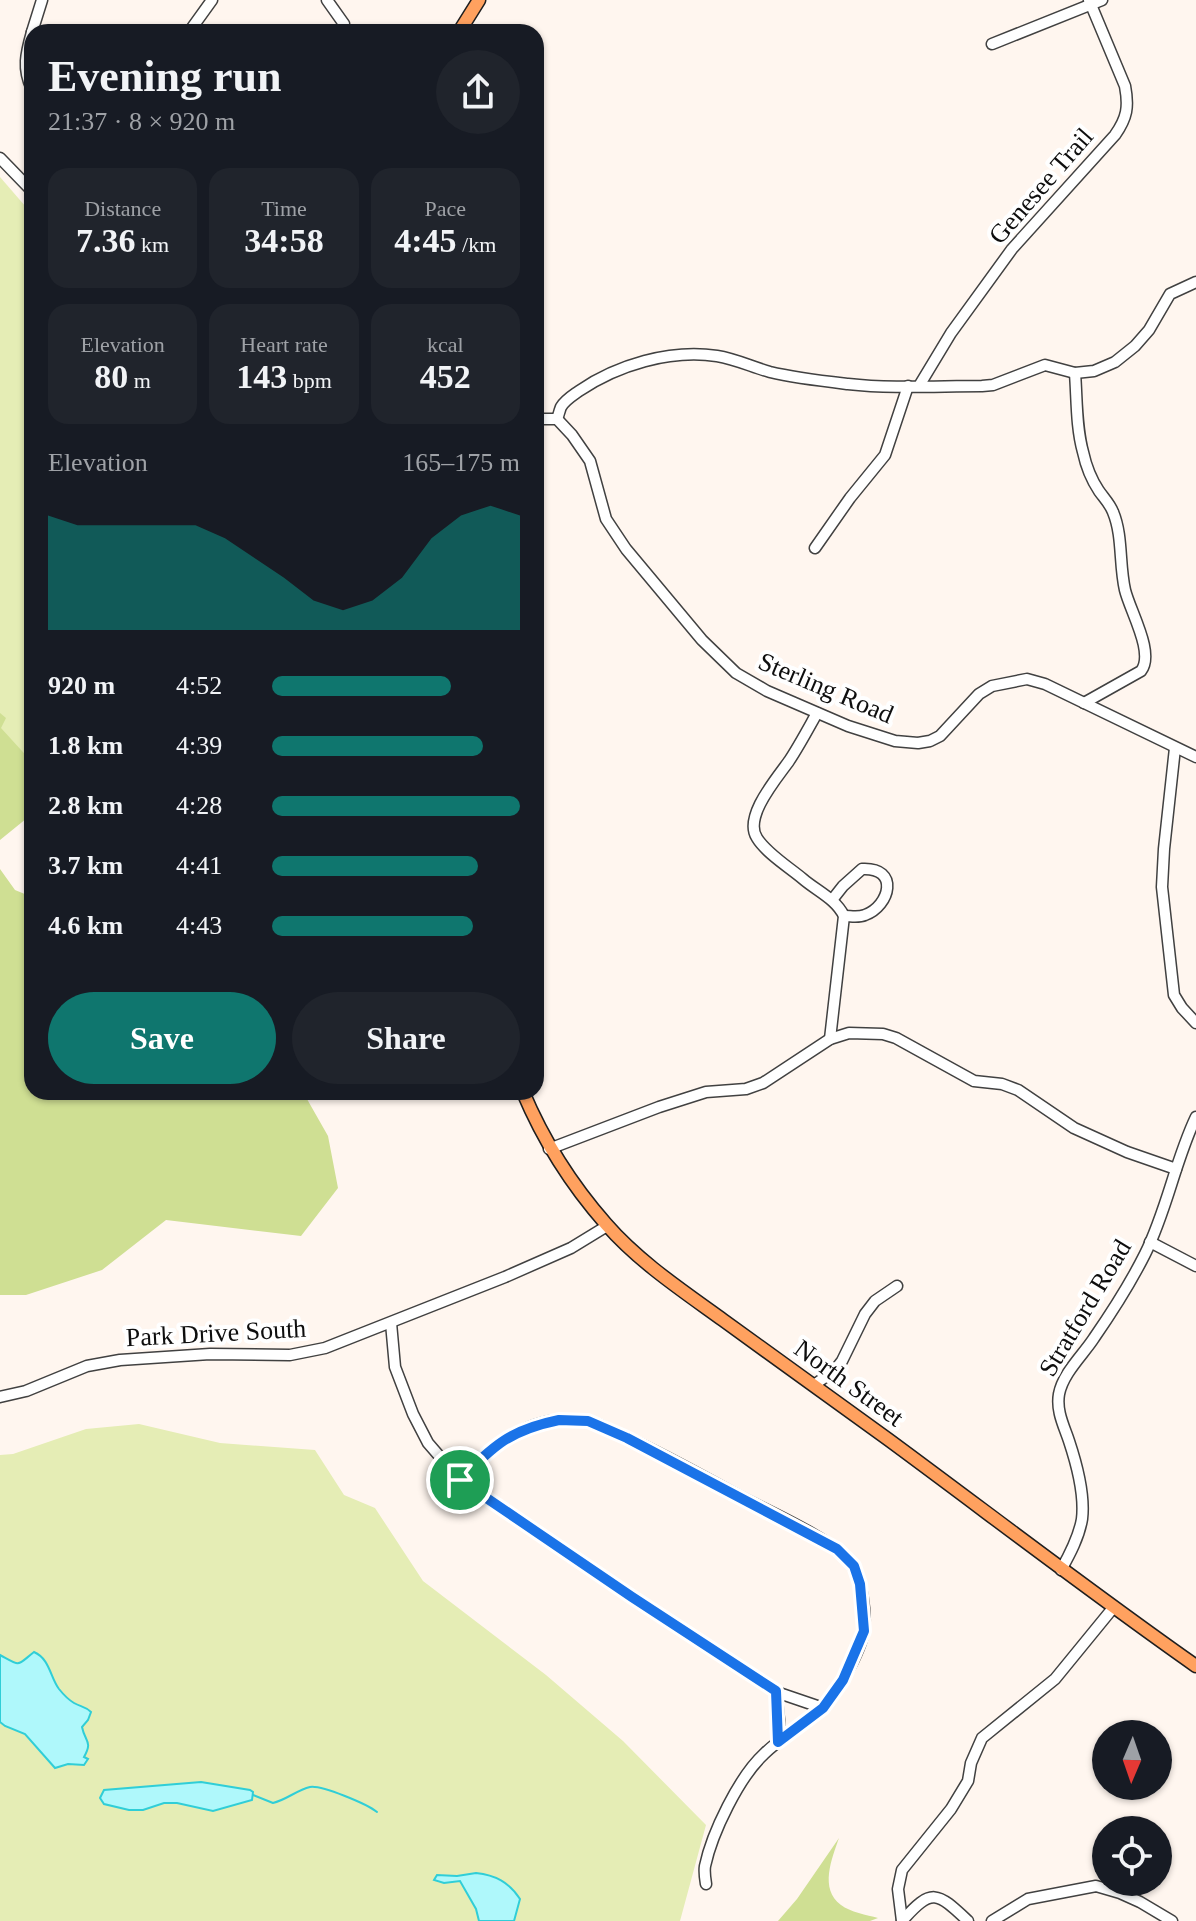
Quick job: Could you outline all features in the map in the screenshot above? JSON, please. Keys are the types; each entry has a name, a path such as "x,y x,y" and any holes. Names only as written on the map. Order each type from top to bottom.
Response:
{"main road":[{"path":"464,24 479,0"},
{"name":"North Street","path":"527,1100 549,1149 567,1175 607,1226 634,1252 1061,1570 1196,1666"}],"street":[{"path":"34,24 42,0"},
{"path":"195,24 212,0"},
{"path":"327,0 344,24"},
{"path":"992,44 1094,1"},
{"name":"Genesee Trail","path":"815,548 885,455 913,386 1012,249 1124,123 1127,109 1125,86 1094,1"},
{"path":"0,158 24,183"},
{"path":"544,419 557,419 560,408 568,399 607,374 674,356 714,355 766,371 850,384 982,386 993,385 1045,365 1075,373 1094,371 1115,362 1135,346 1149,330 1170,294 1196,282"},
{"path":"1075,373 1087,469 1112,508 1118,525 1125,590 1146,658 1141,671 1084,703"},
{"name":"Sterling Road","path":"557,419 590,461 602,510 612,530 702,640 736,673 767,691 848,726 895,741 918,743 940,736 979,694 1002,683 1027,679 1045,684 1196,757"},
{"path":"817,713 788,762 765,792 754,826 757,840 832,900 844,916 830,1039"},
{"path":"1175,748 1162,887 1174,995 1196,1023"},
{"path":"832,900 862,869 884,874 888,886 881,903 860,917 844,916"},
{"path":"549,1149 706,1092 746,1089 763,1083 830,1039 849,1033 883,1034 896,1038 974,1081 1002,1084 1018,1090 1074,1128 1127,1152 1176,1169"},
{"name":"Stratford Road","path":"1061,1570 1076,1541 1082,1518 1075,1459 1057,1407 1060,1391 1145,1254 1196,1117"},
{"name":"Park Drive South","path":"0,1397 26,1391 87,1366 120,1360 210,1354 296,1354 325,1348 505,1277 571,1248 607,1226"},
{"path":"1150,1242 1196,1266"},
{"path":"814,1385 842,1361 865,1314 875,1301 897,1286"},
{"path":"391,1323 395,1367 413,1414 428,1443 460,1480 776,1691 823,1708"},
{"path":"460,1480 503,1440 520,1431 559,1420 588,1421 627,1438 837,1549 854,1566 860,1584 864,1631 843,1680 823,1708 778,1742 746,1776 718,1828 705,1865 706,1884"},
{"path":"902,1921 898,1889 902,1870 962,1791 982,1738 1055,1679 1113,1608"},
{"path":"776,1691 778,1742"},
{"path":"992,1921 1028,1899 1096,1886 1140,1902 1172,1921"},
{"path":"902,1921 921,1898 935,1897 946,1900 968,1921"}],"green space":[{"path":"0,177 24,205 24,794 0,812"},
{"path":"0,713 6,718 1,728 24,753 24,820 0,840"},
{"path":"0,869 15,890 24,894 24,1100 308,1100 328,1136 338,1188 301,1236 166,1220 102,1270 26,1295 0,1295"},
{"path":"139,1424 220,1443 315,1450 344,1495 375,1508 423,1581 546,1675 623,1741 706,1825 680,1921 0,1921 0,1455 13,1454 86,1429"},
{"path":"839,1838 829,1873 830,1891 841,1905 878,1918 870,1921 778,1921 797,1899"}],"water":[{"path":"34,1652 43,1659 64,1695 91,1712 82,1727 88,1744 84,1757 88,1759 84,1765 68,1764 55,1768 25,1734 0,1722 0,1655 18,1663"},
{"path":"201,1782 250,1790 253,1792 252,1800 213,1811 177,1803 129,1810 104,1804 100,1798 104,1790"},
{"path":"476,1873 501,1880 516,1893 520,1899 514,1921 479,1921 476,1909 460,1881 444,1883 434,1880 437,1875"}],"waterway":[{"path":"253,1795 273,1803 305,1788 316,1787 364,1804 377,1812"}],"route":[{"path":"559,1420 588,1421 627,1438 837,1549 854,1566 860,1584 864,1631 852,1662 823,1708 778,1742 776,1691 460,1480 503,1440 537,1425 559,1420"}]}
